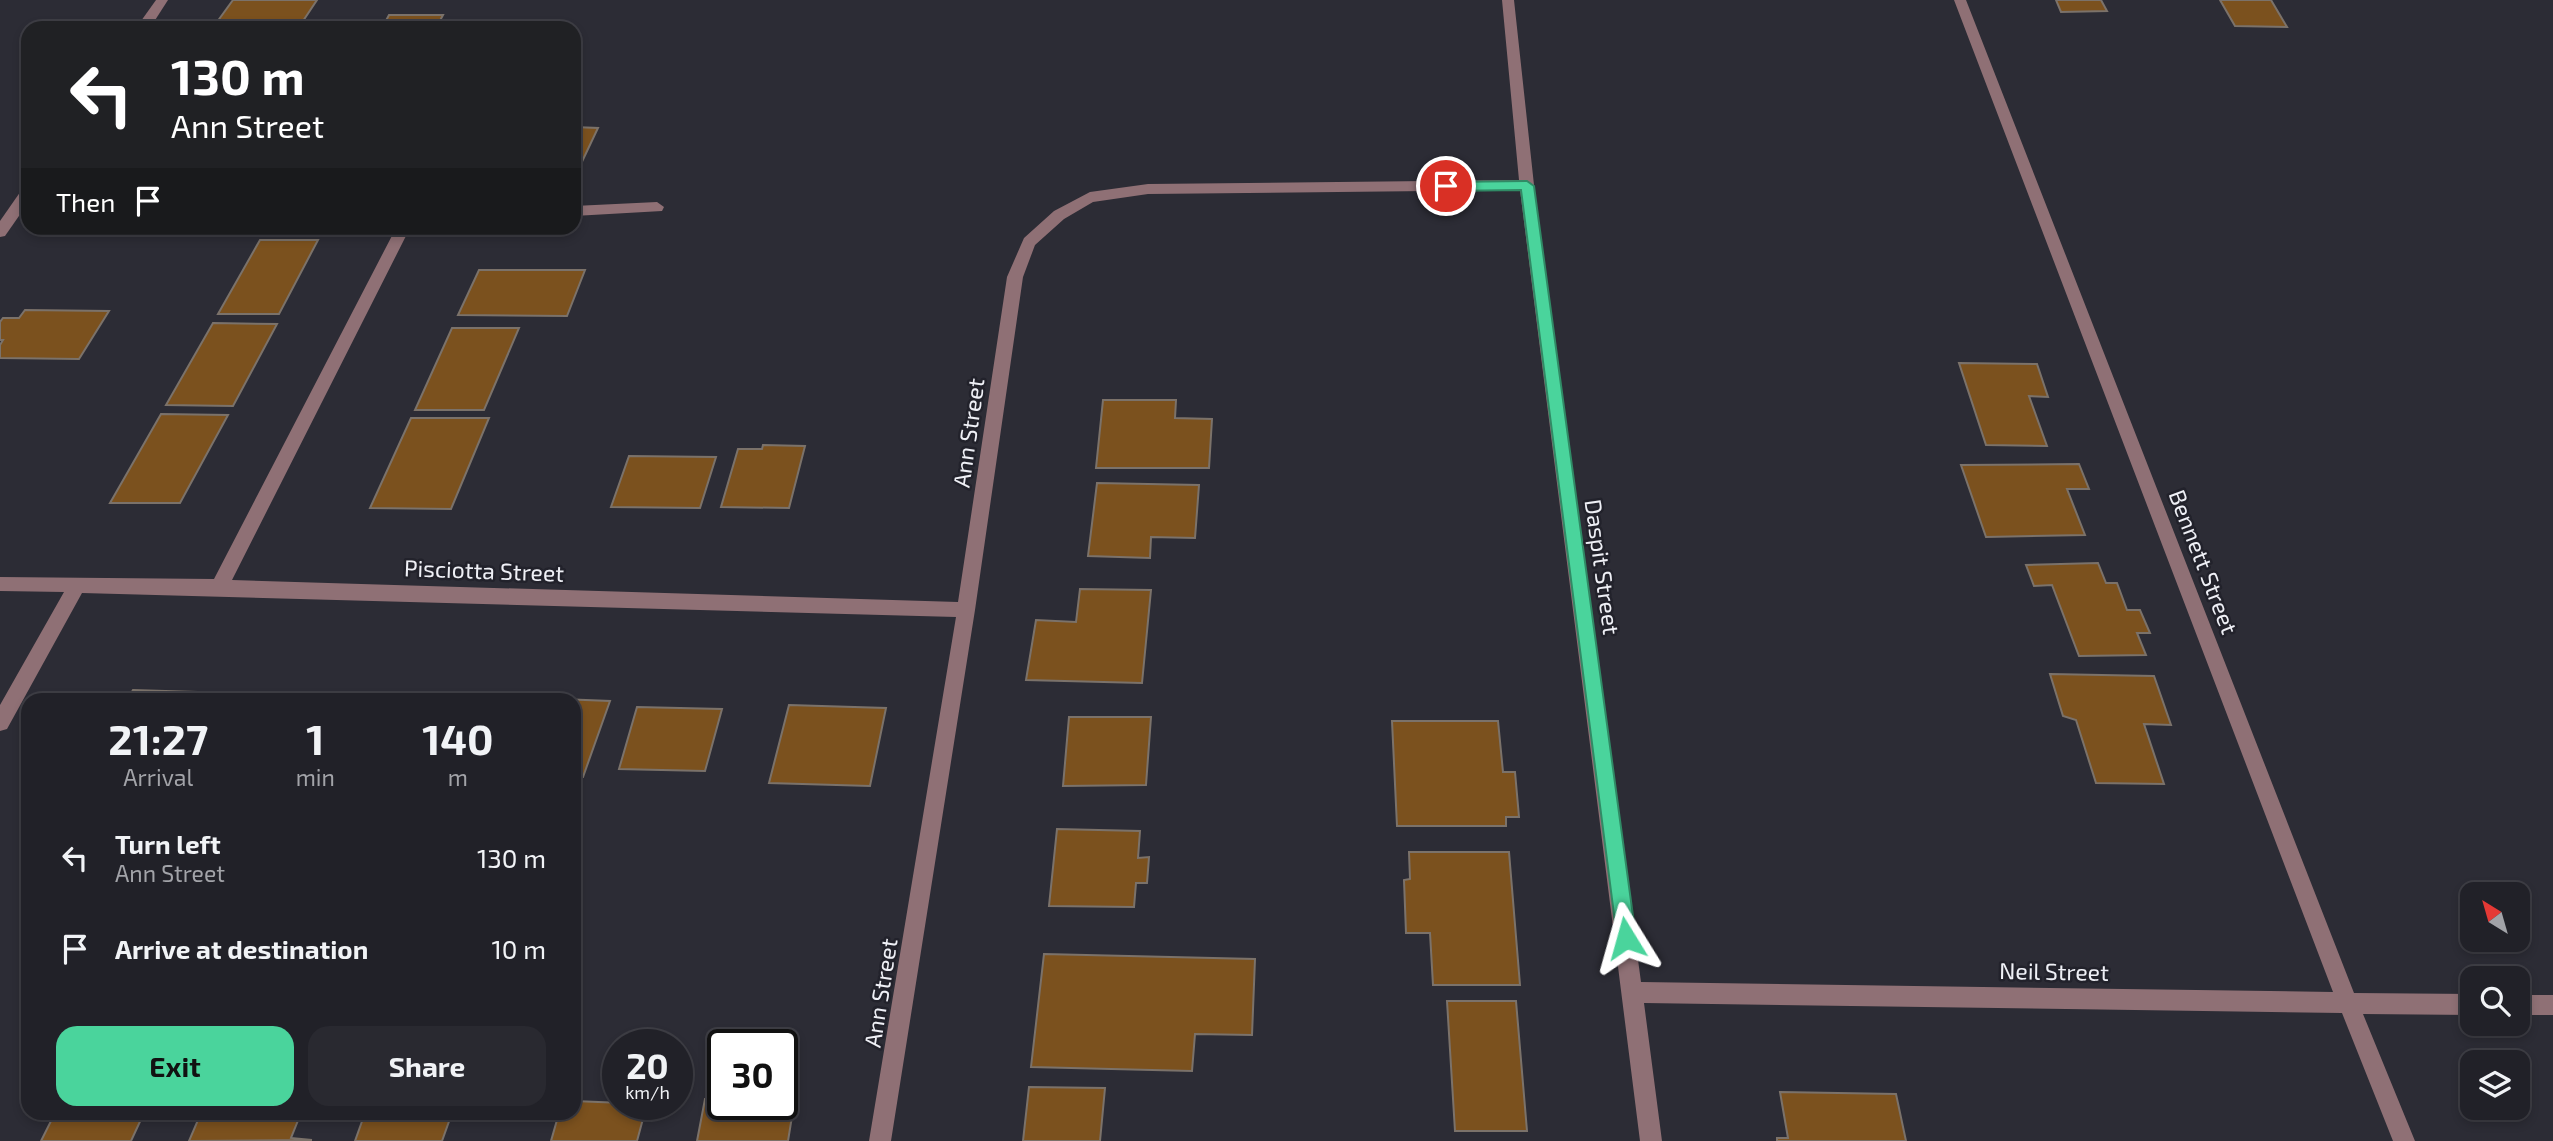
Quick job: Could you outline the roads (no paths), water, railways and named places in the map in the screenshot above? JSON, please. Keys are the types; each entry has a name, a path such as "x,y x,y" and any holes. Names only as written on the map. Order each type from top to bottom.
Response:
{"street":[{"path":"148,21 162,0"},
{"name":"Daspit Street","path":"1508,0 1527,186 1651,1141"},
{"name":"Bennett Street","path":"1960,0 2348,1003 2404,1141"},
{"name":"Ann Street","path":"880,1141 966,610 1015,277 1029,242 1059,215 1090,197 1148,189 1527,186"},
{"path":"0,232 21,202"},
{"path":"581,211 656,207"},
{"path":"219,587 399,235"},
{"name":"Pisciotta Street","path":"0,584 219,587 966,610"},
{"path":"0,723 77,585"},
{"name":"Neil Street","path":"1633,992 2460,1004"},
{"path":"2530,1005 2553,1006"}]}
